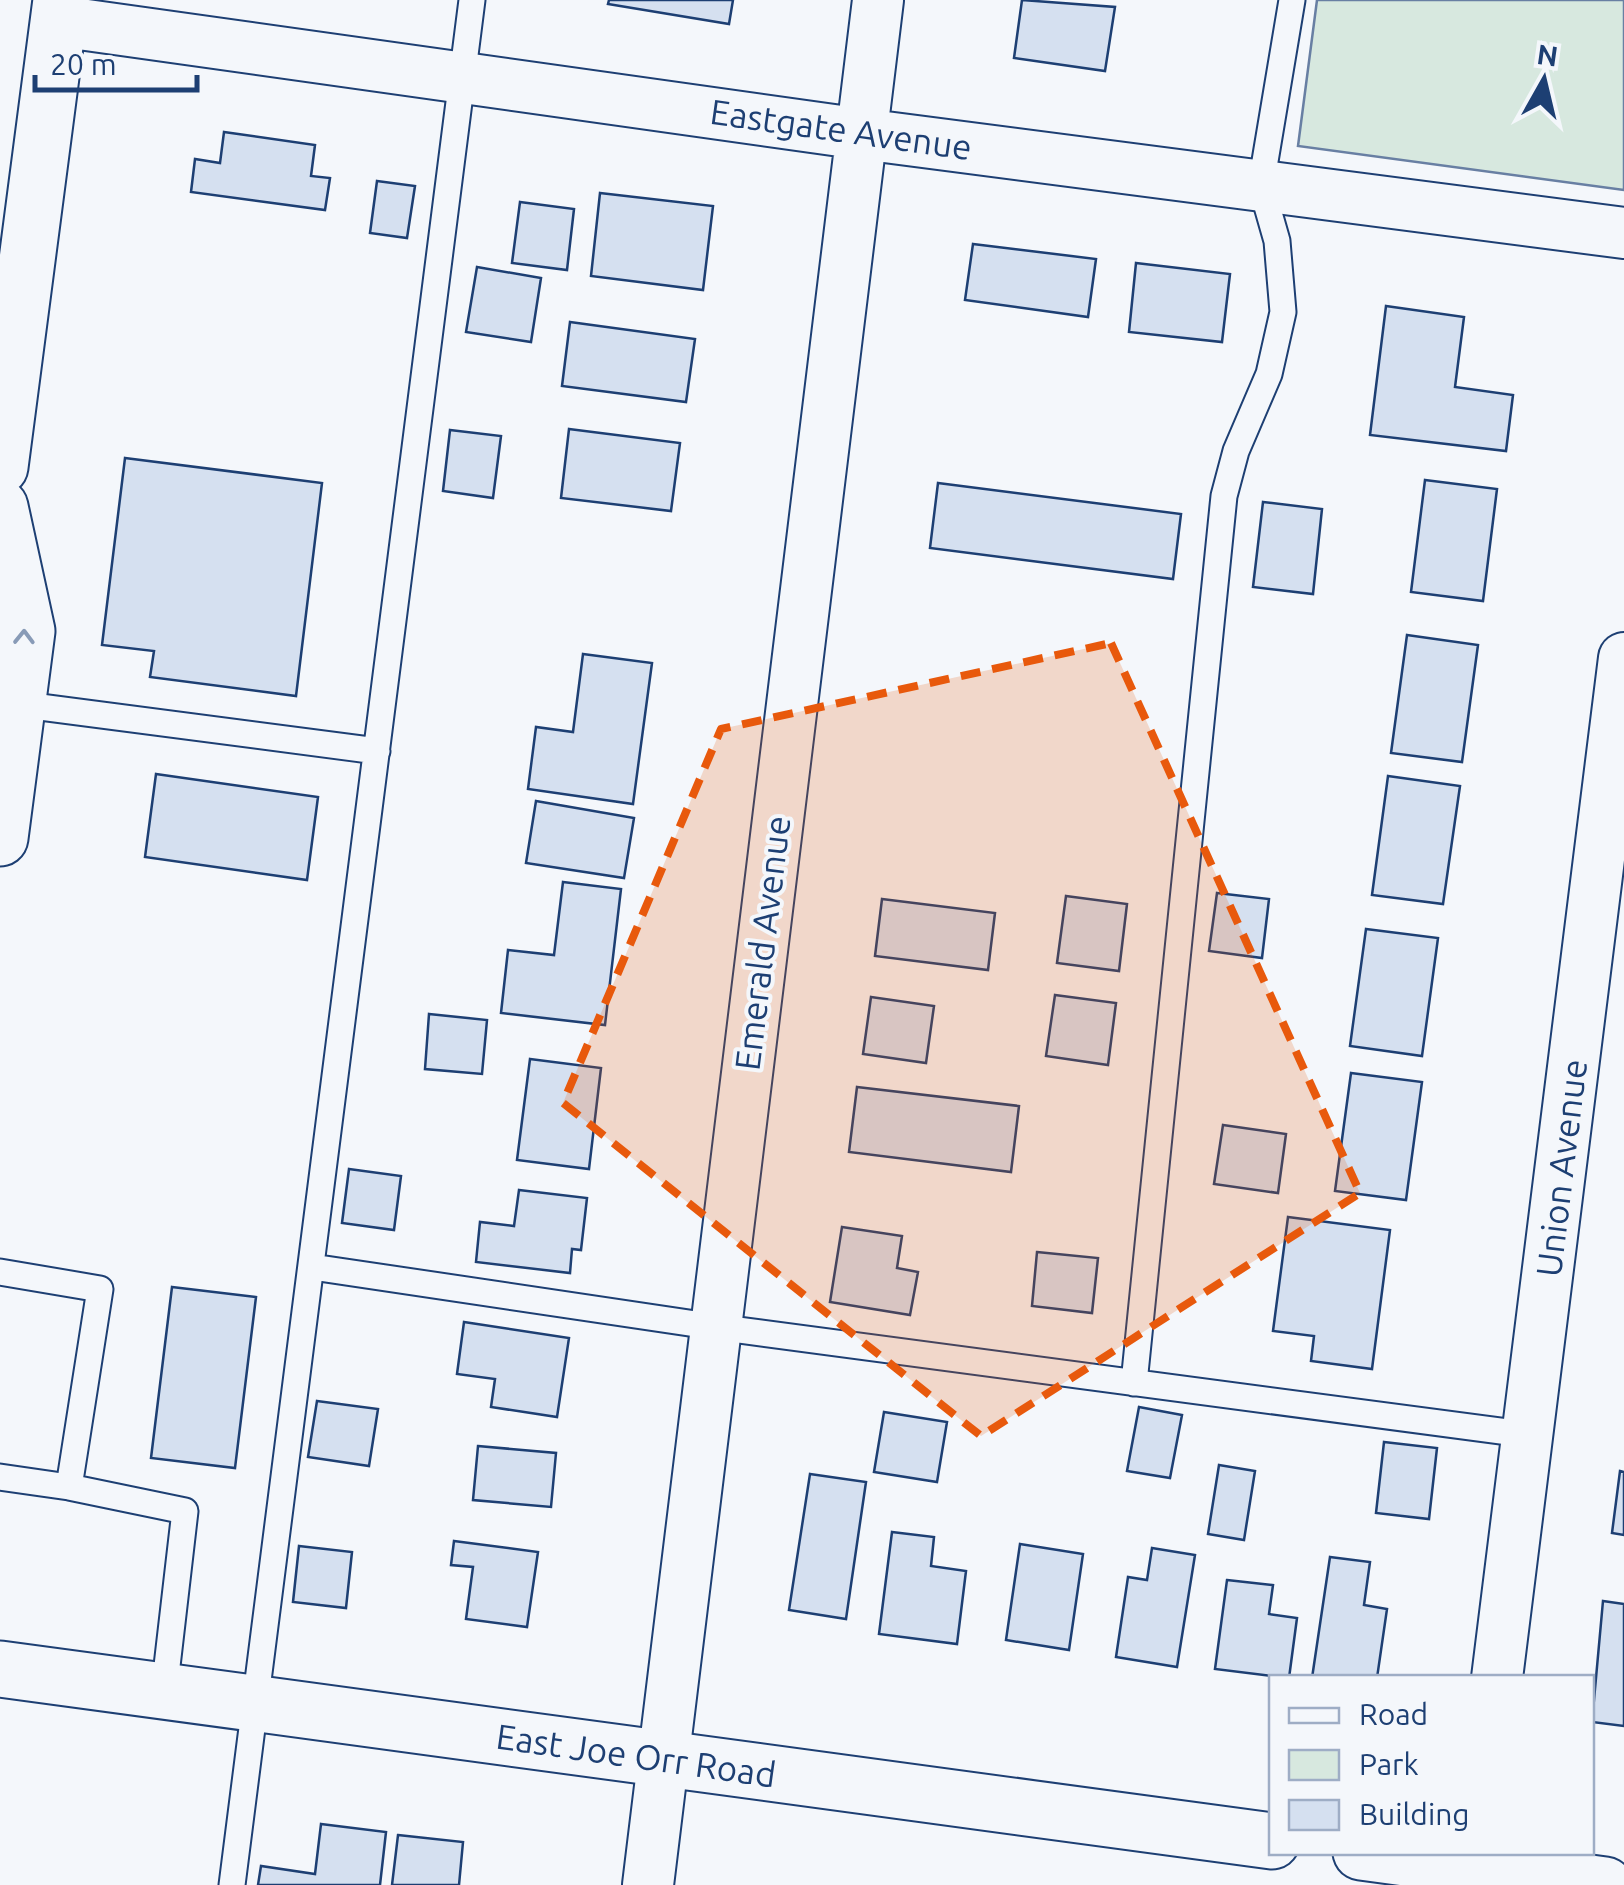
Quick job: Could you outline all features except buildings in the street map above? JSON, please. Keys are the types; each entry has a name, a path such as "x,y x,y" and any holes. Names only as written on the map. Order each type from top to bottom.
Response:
{"street":[{"name":"Emerald Avenue","path":"648,1885 878,0"},
{"name":"Eastgate Avenue","path":"59,11 462,78 1624,233"},
{"path":"0,467 59,11"},
{"path":"0,508 27,631 0,838"},
{"name":"Union Avenue","path":"1497,1675 1624,658"},
{"name":"East Joe Orr Road","path":"0,1670 1269,1840"},
{"path":"1382,1855 1605,1885"}],"lane":[{"path":"232,1885 472,0"},
{"path":"1134,1383 1224,496 1236,451 1269,374 1283,312 1277,241 1261,185 1292,0"},
{"path":"17,704 377,751"},
{"path":"312,1266 716,1327 1530,1435"},
{"path":"0,1272 100,1289 69,1487"},
{"path":"0,1477 185,1511 164,1692"}],"highlighted area":[{"path":"1111,643 1360,1193 981,1436 563,1103 721,729"}],"green space":[{"path":"1317,0 1624,0 1624,190 1298,146"}]}
